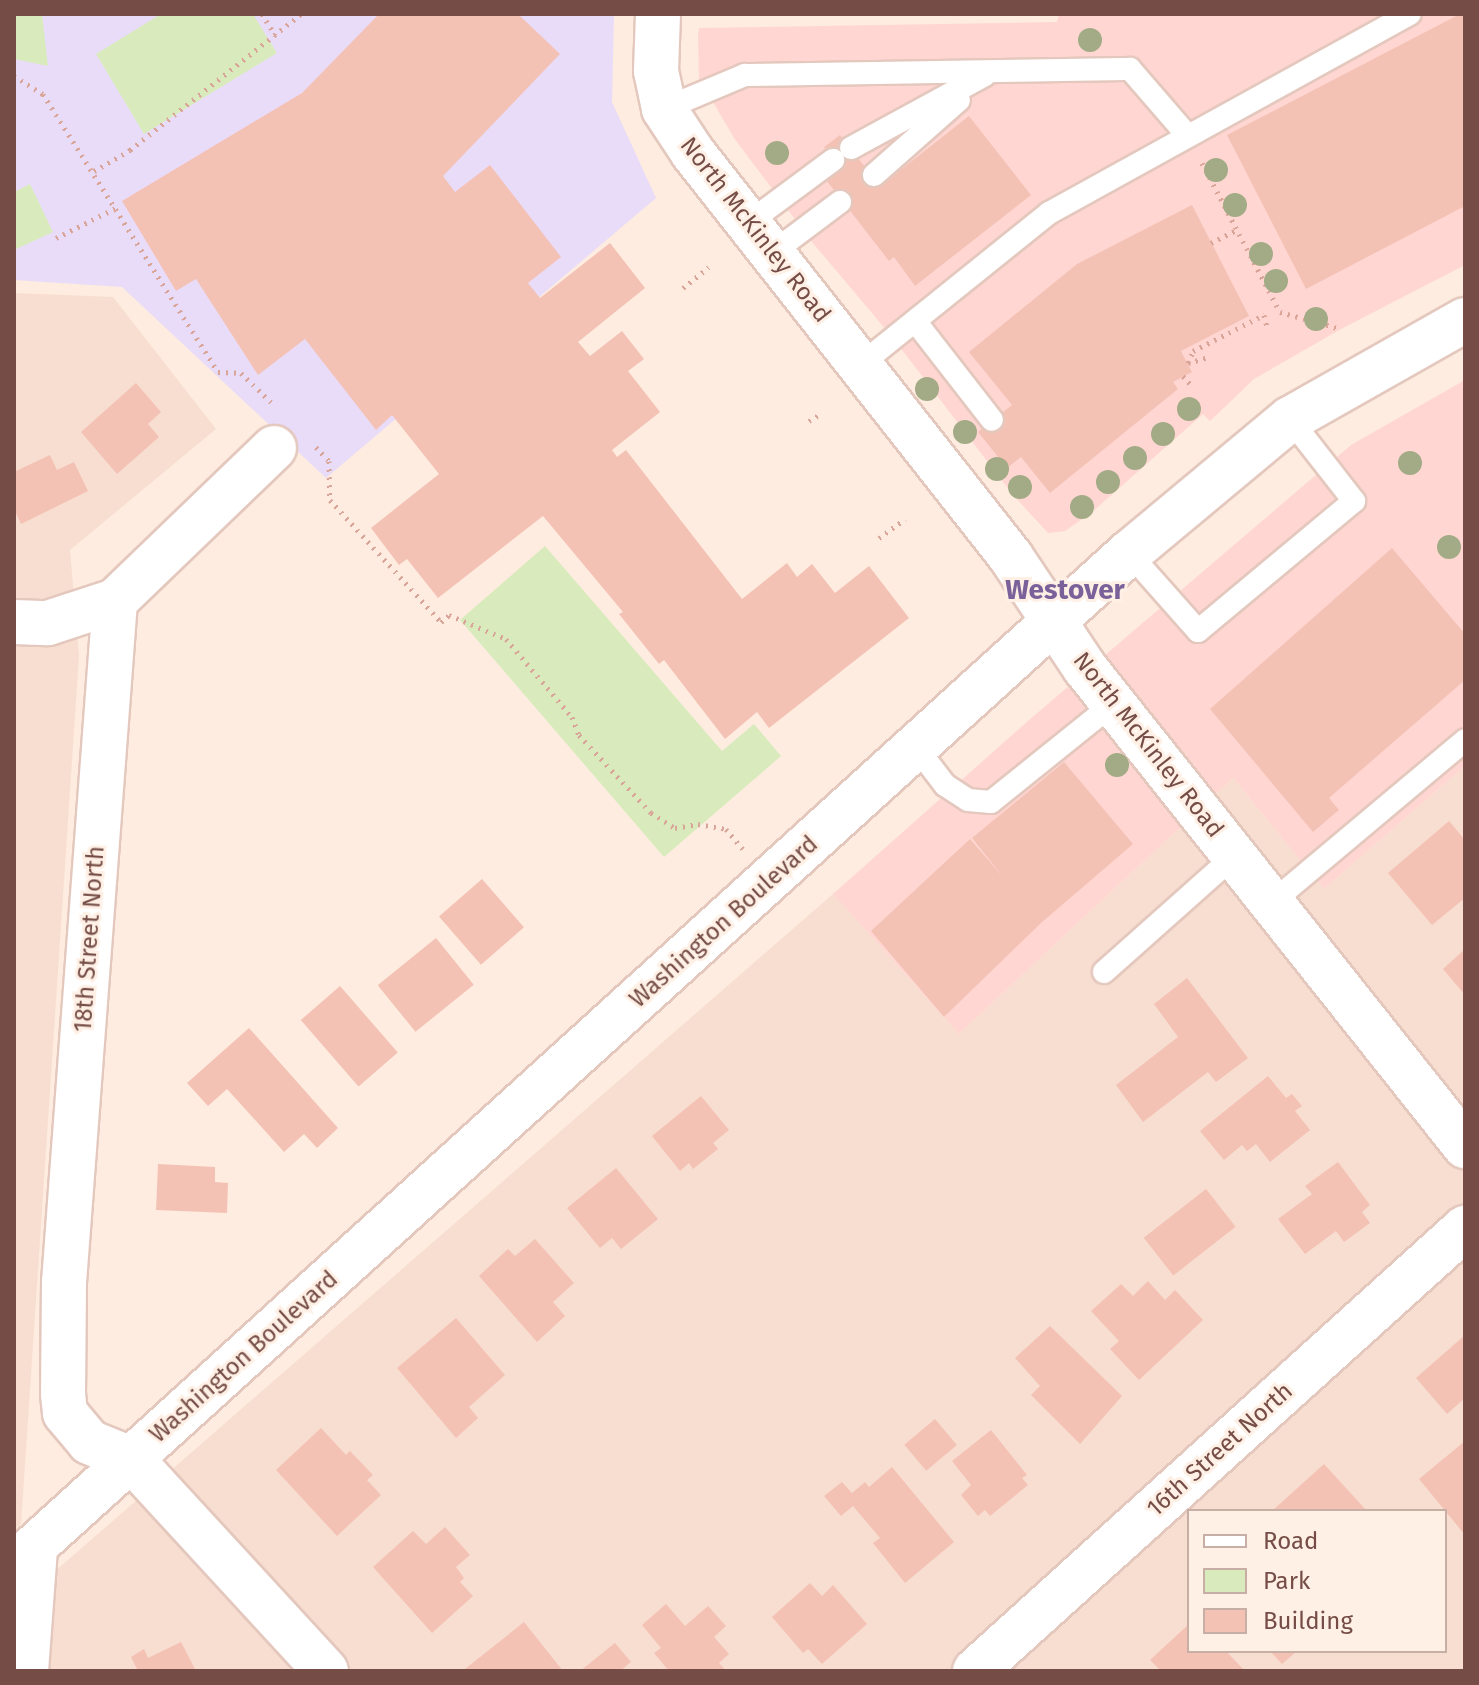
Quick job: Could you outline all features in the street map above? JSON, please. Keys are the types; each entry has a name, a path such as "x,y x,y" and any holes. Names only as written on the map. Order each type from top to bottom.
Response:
{"street":[{"path":"658,14 656,71 664,109"},
{"name":"North McKinley Road","path":"664,109 693,153 1055,619 1085,668 1465,1146"},
{"name":"Washington Boulevard","path":"24,1556 1129,553 1290,419 1465,320"},
{"path":"14,622 48,623 115,601 289,434"},
{"name":"18th Street North","path":"115,601 64,1282 63,1394 65,1413 89,1442 131,1459"},
{"name":"16th Street North","path":"975,1671 1465,1228"},
{"path":"131,1459 326,1671"},
{"path":"24,1556 26,1671"}],"lane":[{"path":"860,365 1049,213 1410,14"},
{"path":"664,109 745,75 1130,69 1187,135"},
{"path":"760,238 842,154 989,72"},
{"path":"874,175 989,72"},
{"path":"760,238 840,202"},
{"path":"915,321 992,420"},
{"path":"1129,553 1198,631 1354,501 1290,419"},
{"path":"916,747 945,785 968,800 991,802 1114,703"},
{"path":"1271,903 1465,740"},
{"path":"1104,972 1234,856"}],"path":[{"path":"262,14 275,35"},
{"path":"94,171 130,150 301,14"},
{"path":"14,76 43,94 218,372 241,373 289,434 329,461 330,500 441,622 449,615 506,639 572,717 579,735 651,813 675,828 698,824 726,829 771,880"},
{"path":"1187,135 1280,312 1341,329"},
{"path":"56,238 116,208"},
{"path":"1211,243 1237,230"},
{"path":"683,288 709,267"},
{"path":"1209,357 1188,363 1193,351 1264,315 1267,327"},
{"path":"1183,376 1193,387"},
{"path":"809,421 822,413"},
{"path":"879,538 905,519"}],"shaded area":[{"path":"14,14 614,14 612,102 656,198 326,478 122,287 14,280"},
{"path":"1059,14 1465,14 1465,265 1341,329 1254,379 1210,421 1203,414 1091,513 1065,531 1048,533 1013,495 893,338 812,242 734,138 699,78 698,36 699,28 1057,22"},
{"path":"14,293 113,297 216,429 70,550 79,656 21,1524 14,1530"},
{"path":"1465,380 1465,766 1324,889 1233,778 959,1034 833,894 1028,721 1351,445"},
{"path":"1465,766 1465,1671 14,1671 14,1607 833,894 959,1034 1233,778 1324,889"}],"green space":[{"path":"14,14 42,14 48,66 14,59"},
{"path":"161,14 253,14 277,53 144,134 96,54"},
{"path":"30,184 53,232 14,250 14,192"},
{"path":"545,546 722,751 754,724 781,756 664,857 460,620"}],"building":[{"path":"379,14 518,14 560,54 443,176 455,192 490,165 561,257 528,283 540,298 610,243 645,288 578,342 590,356 622,331 644,359 628,371 660,412 612,450 617,457 626,450 742,599 787,563 797,577 812,564 835,593 869,566 909,618 769,728 757,712 725,739 664,660 659,664 619,614 623,612 543,516 438,598 407,559 399,565 371,528 439,474 392,415 376,430 305,339 258,375 196,279 176,291 122,201 302,93"},
{"path":"1465,14 1465,206 1306,289 1227,135"},
{"path":"969,116 1031,195 915,286 894,257 889,261 823,176 837,165 824,147 840,135 880,186"},
{"path":"1192,205 1249,316 1181,351 1192,372 1173,382 1178,389 1050,493 1021,457 1007,468 978,432 1012,405 969,352 1077,264"},
{"path":"136,383 161,412 148,424 159,437 117,474 81,432"},
{"path":"50,455 57,470 74,462 88,491 21,524 14,509 14,472"},
{"path":"1392,548 1465,634 1465,680 1329,798 1339,810 1313,832 1210,709"},
{"path":"1064,762 1133,844 1041,923 944,1017 871,931 970,839 1004,878 972,838"},
{"path":"1449,821 1465,840 1465,898 1432,925 1388,873"},
{"path":"482,879 524,927 481,965 439,916"},
{"path":"436,938 474,985 415,1032 378,985"},
{"path":"1465,949 1465,995 1443,969"},
{"path":"1187,978 1248,1058 1216,1082 1208,1072 1143,1122 1116,1085 1178,1037 1154,1004"},
{"path":"340,986 398,1052 358,1087 301,1020"},
{"path":"249,1028 338,1128 317,1148 304,1134 284,1152 227,1089 208,1106 187,1083"},
{"path":"1268,1076 1286,1098 1292,1094 1302,1106 1295,1111 1310,1130 1270,1162 1256,1144 1247,1151 1242,1145 1224,1160 1200,1131"},
{"path":"701,1096 729,1130 713,1143 718,1149 693,1169 689,1163 680,1171 652,1136"},
{"path":"1338,1162 1370,1205 1362,1212 1370,1223 1344,1242 1336,1231 1305,1254 1278,1219 1312,1194 1305,1186"},
{"path":"158,1164 215,1167 215,1182 228,1183 227,1213 156,1210"},
{"path":"616,1168 658,1219 621,1249 612,1238 600,1248 567,1208"},
{"path":"1206,1189 1236,1227 1173,1275 1144,1238"},
{"path":"535,1239 574,1283 553,1302 565,1316 537,1342 479,1276 508,1249 515,1256"},
{"path":"1148,1281 1165,1300 1175,1290 1203,1320 1139,1380 1110,1349 1119,1341 1091,1311 1121,1284 1133,1296"},
{"path":"456,1318 505,1375 469,1407 478,1418 456,1438 397,1368"},
{"path":"1050,1326 1122,1396 1080,1444 1031,1395 1040,1386 1015,1358"},
{"path":"1465,1335 1465,1398 1447,1414 1416,1378"},
{"path":"935,1419 957,1445 926,1471 904,1445"},
{"path":"321,1428 346,1455 350,1451 373,1475 367,1480 381,1495 337,1536 276,1470"},
{"path":"991,1430 1027,1475 1022,1478 1028,1485 990,1516 985,1510 978,1516 961,1495 971,1485 952,1461"},
{"path":"1465,1441 1465,1535 1447,1509 1444,1509 1419,1479"},
{"path":"1324,1464 1365,1509 1274,1509"},
{"path":"892,1467 954,1542 905,1583 873,1543 880,1538 853,1506 841,1516 824,1496 842,1482 852,1493 865,1482 869,1487"},
{"path":"445,1527 470,1555 456,1567 464,1578 460,1582 473,1596 432,1633 373,1567 413,1531 426,1544"},
{"path":"810,1583 822,1596 833,1585 867,1624 822,1664 808,1649 803,1653 772,1617"},
{"path":"666,1604 685,1626 708,1606 726,1626 714,1637 729,1654 719,1663 726,1671 669,1671 654,1653 661,1648 642,1625"},
{"path":"524,1622 563,1671 465,1669"},
{"path":"1187,1626 1187,1653 1228,1653 1245,1671 1161,1671 1150,1660"},
{"path":"181,1642 196,1671 138,1671 131,1657 144,1649 148,1658"},
{"path":"615,1643 631,1662 620,1671 580,1671"},
{"path":"1272,1653 1295,1653 1282,1664"}],"district":[{"name":"Westover","path":"1065,590"}]}
